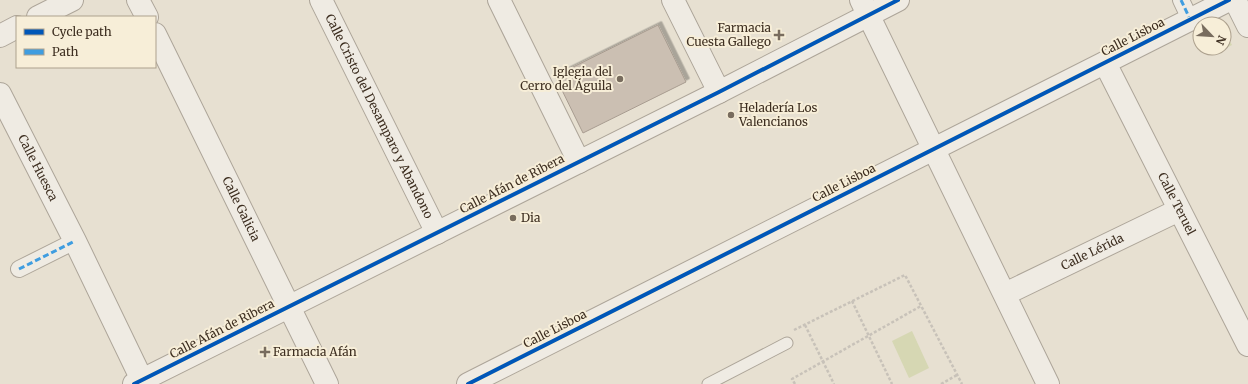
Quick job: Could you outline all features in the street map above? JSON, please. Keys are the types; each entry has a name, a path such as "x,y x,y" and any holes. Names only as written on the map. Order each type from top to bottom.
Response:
{"street":[{"path":"40,16 72,0"},
{"path":"138,0 146,16"},
{"name":"Calle Cristo del Desamparo y Abandono","path":"321,0 437,233"},
{"path":"499,0 579,162"},
{"path":"673,0 719,92"},
{"name":"Calle Afán de Ribera","path":"138,382 719,92 865,7 898,0"},
{"path":"1181,0 1190,19"},
{"name":"Calle Lisboa","path":"468,384 1229,0"},
{"path":"1235,0 1248,26"},
{"path":"865,7 1048,384"},
{"path":"0,36 16,28"},
{"name":"Calle Galicia","path":"156,36 327,384"},
{"name":"Calle Teruel","path":"1105,63 1248,345"},
{"name":"Calle Huesca","path":"0,94 75,242 138,382"},
{"name":"Calle Lérida","path":"1005,294 1180,210"},
{"path":"19,269 75,242"}],"lane":[{"path":"708,384 788,338"}],"path":[{"path":"788,338 805,325 905,275 962,384"},
{"path":"852,301 892,384"},
{"path":"795,384 792,379 921,306"},
{"path":"805,325 834,384"},
{"path":"941,384 957,375"}],"green space":[{"path":"912,331 929,368 909,378 892,341"}],"building":[{"name":"Iglegia del Cerro del Águila","path":"658,25 686,82 583,133 555,76"}],"marked path":[{"path":"1181,0 1190,19"},
{"path":"19,269 75,241"}],"cycle path":[{"path":"134,384 719,92 898,0"},
{"path":"468,384 1229,0"}],"place":[{"name":"Farmacia Cuesta Gallego","path":"779,35"},
{"name":"Iglegia del Cerro del Águila","path":"620,79"},
{"name":"Heladería Los Valencianos","path":"731,115"},
{"name":"Dia","path":"513,218"},
{"name":"Farmacia Afán","path":"265,352"}]}
